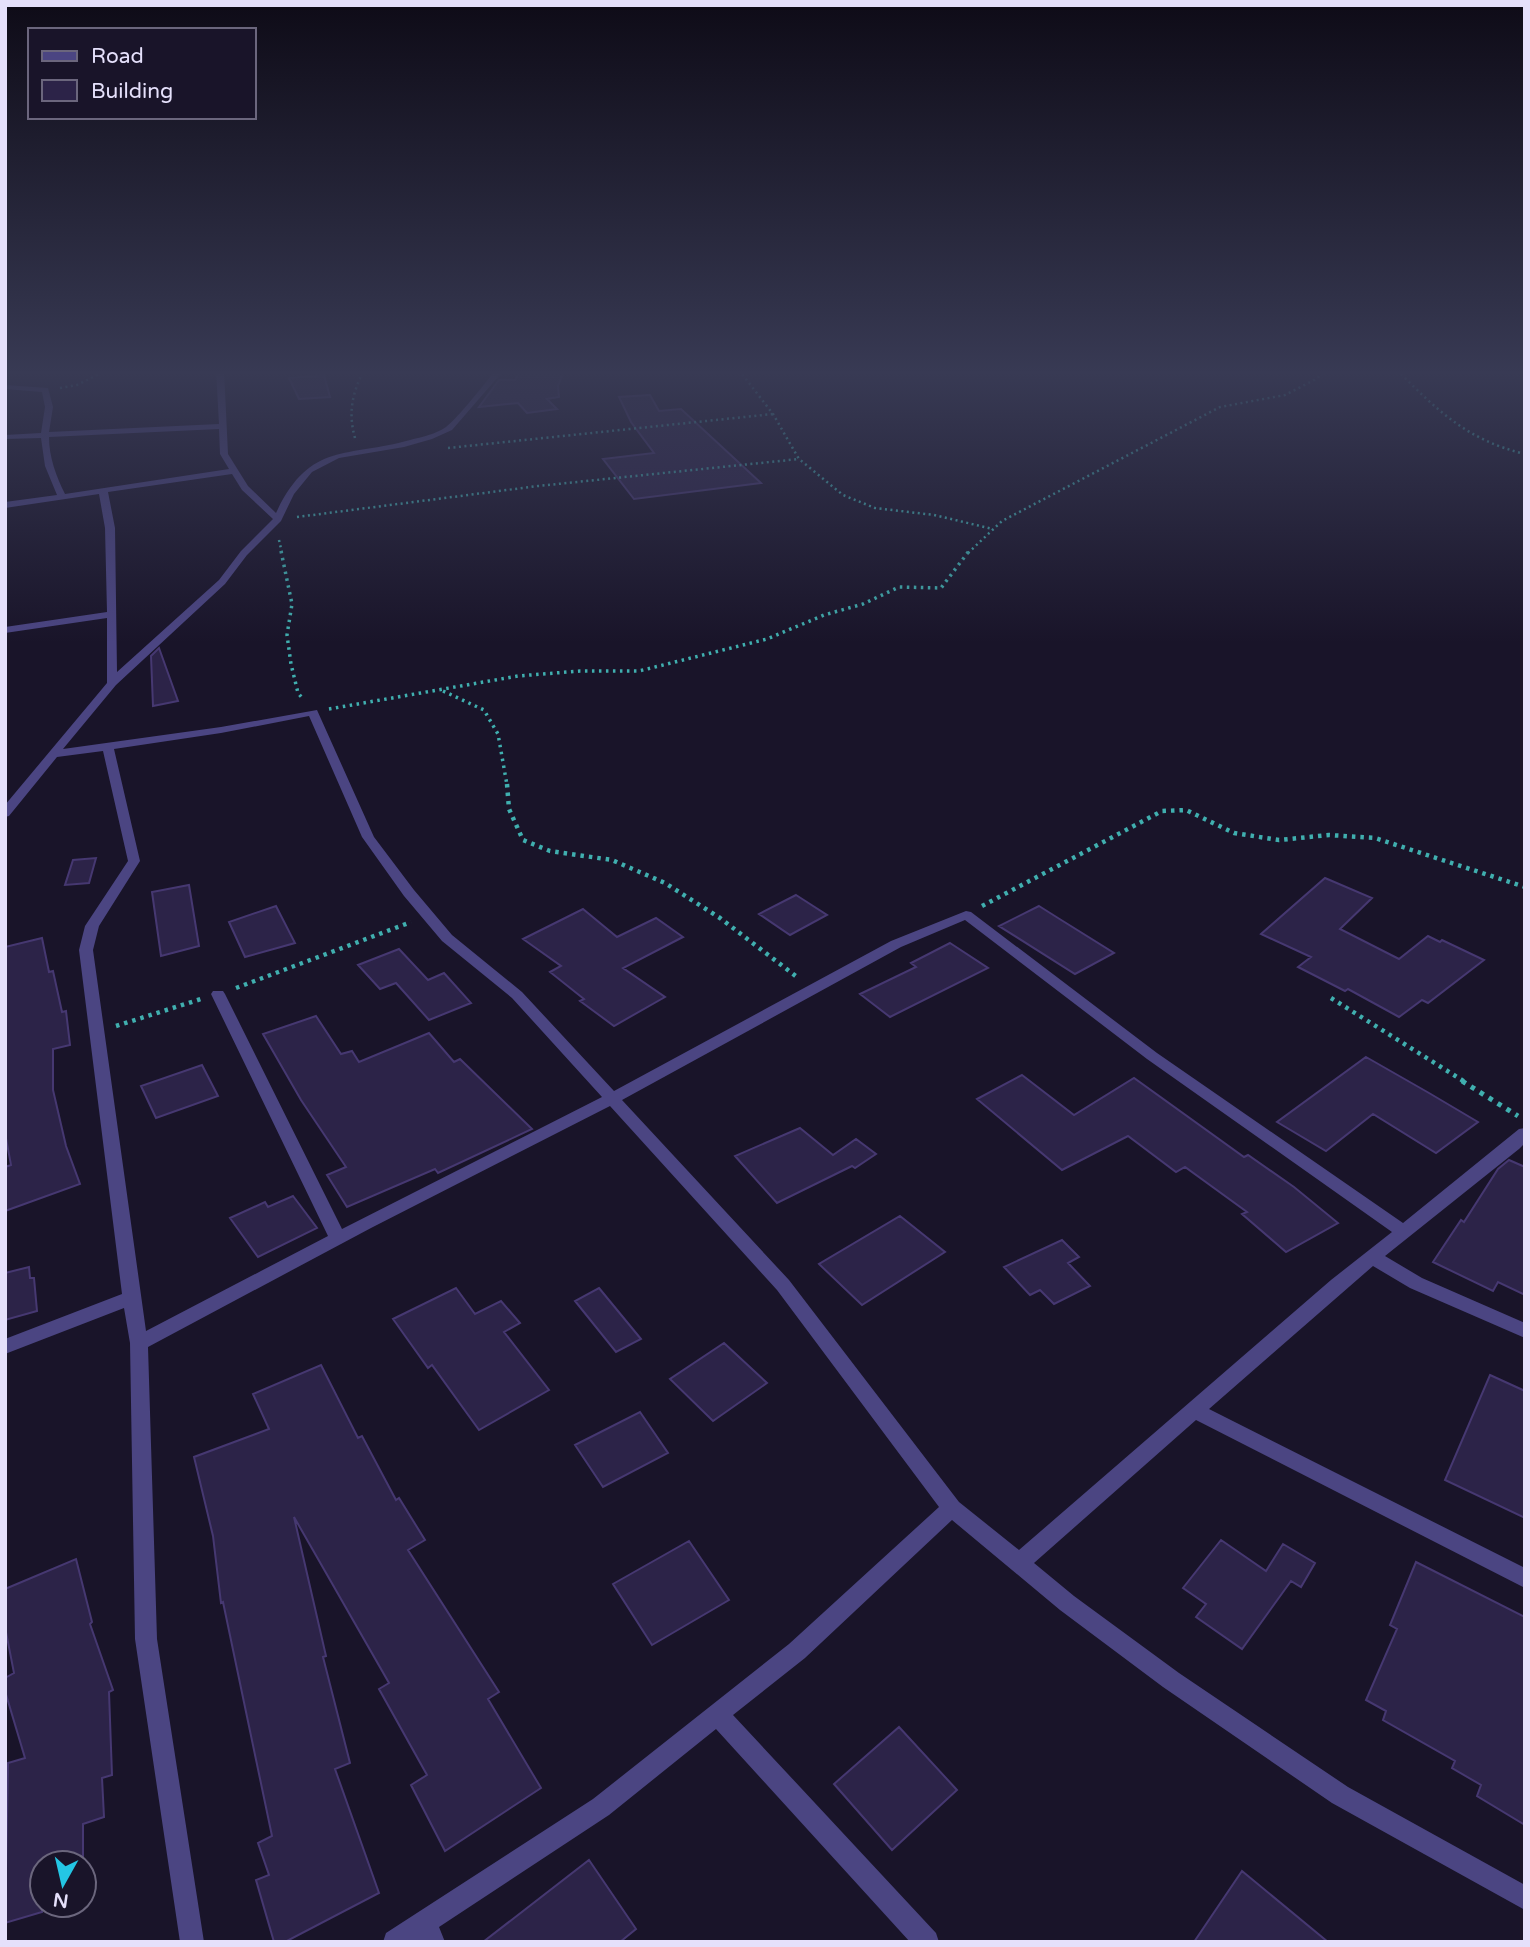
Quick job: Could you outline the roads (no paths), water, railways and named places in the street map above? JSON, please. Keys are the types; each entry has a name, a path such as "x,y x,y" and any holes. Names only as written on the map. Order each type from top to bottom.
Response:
{"street":[{"path":"47,461 48,469 62,497"},
{"path":"228,461 245,488 278,519"},
{"path":"5,813 113,683 222,582 244,553 278,519 290,493 309,470 327,461"},
{"path":"5,505 235,471"},
{"path":"103,491 110,528 113,683"},
{"path":"5,630 112,615"},
{"path":"56,754 313,712 368,837 428,915 447,938 517,995 783,1284 952,1508 1067,1603 1171,1679 1340,1795 1525,1898"},
{"path":"108,747 134,861 92,926 86,950 139,1343 146,1639 192,1942"},
{"path":"139,1343 613,1098 896,944 966,915 1152,1056 1404,1232"},
{"path":"218,994 338,1238"},
{"path":"1019,1563 1372,1257 1521,1143"},
{"path":"1372,1257 1416,1283 1525,1331"},
{"path":"5,1347 131,1298"},
{"path":"1194,1410 1525,1579"},
{"path":"395,1942 429,1933 601,1807 797,1651 952,1508"},
{"path":"718,1715 927,1942"}]}
